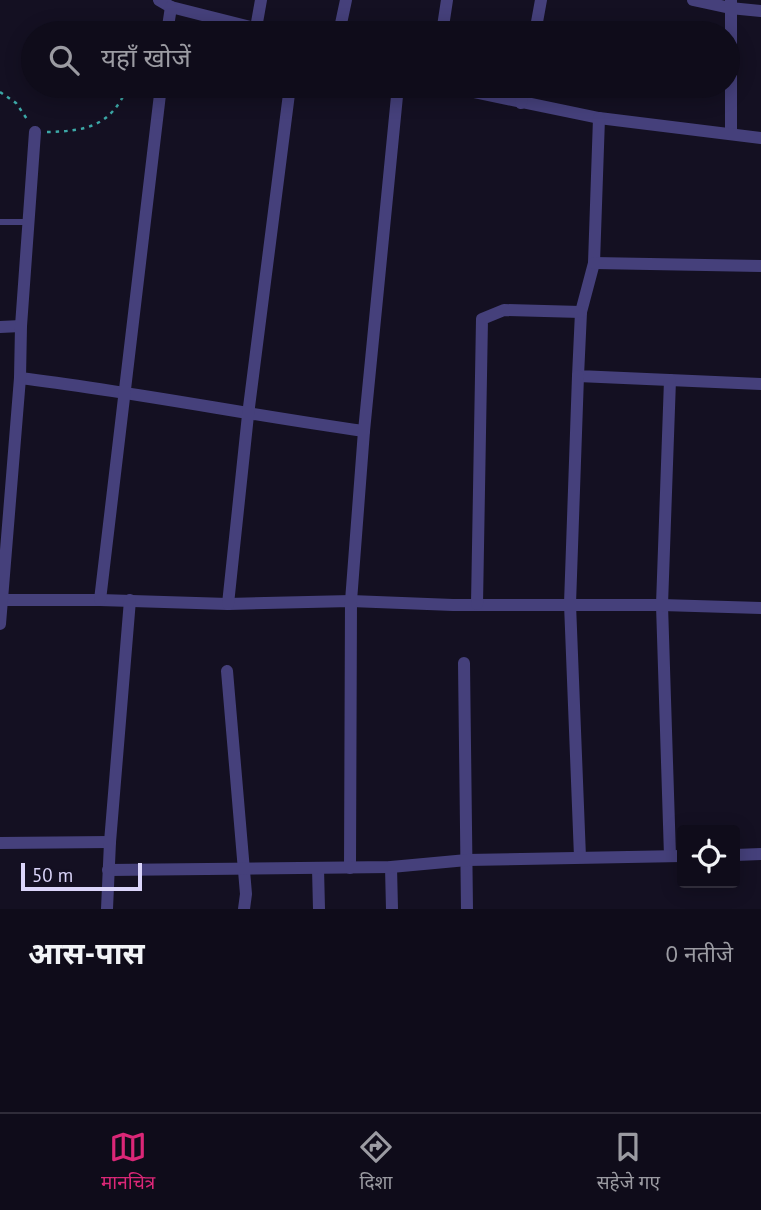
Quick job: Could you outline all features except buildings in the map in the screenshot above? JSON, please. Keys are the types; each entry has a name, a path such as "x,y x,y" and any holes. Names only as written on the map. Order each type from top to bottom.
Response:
{"street":[{"path":"159,0 171,8 226,21"},
{"path":"257,21 261,0"},
{"path":"342,21 346,0"},
{"path":"444,21 447,0"},
{"path":"537,21 541,0"},
{"path":"693,0 761,10"},
{"path":"169,21 171,8"},
{"path":"100,600 160,98"},
{"path":"228,604 248,415 288,98"},
{"path":"350,868 351,601 364,431 397,98"},
{"path":"499,98 598,118 761,138"},
{"path":"521,103 522,98"},
{"path":"731,98 731,134"},
{"path":"580,857 570,604 581,312 594,264 598,118"},
{"path":"0,624 36,132"},
{"path":"594,264 761,266"},
{"path":"477,604 482,319 504,310 581,312"},
{"path":"0,327 21,326"},
{"path":"578,376 761,384"},
{"path":"20,378 123,391 248,415 364,431"},
{"path":"108,870 391,867 467,860 676,856 662,605 670,380"},
{"path":"3,600 130,600 228,604 351,601 761,608"},
{"path":"107,909 130,600"},
{"path":"464,663 467,909"},
{"path":"227,671 246,894 244,909"},
{"path":"0,843 110,842"},
{"path":"740,855 761,854"},
{"path":"391,867 392,909"},
{"path":"318,868 319,909"}],"lane":[{"path":"0,222 29,222"}],"path":[{"path":"0,92 16,103 36,132 78,132 102,122 123,98"}]}
